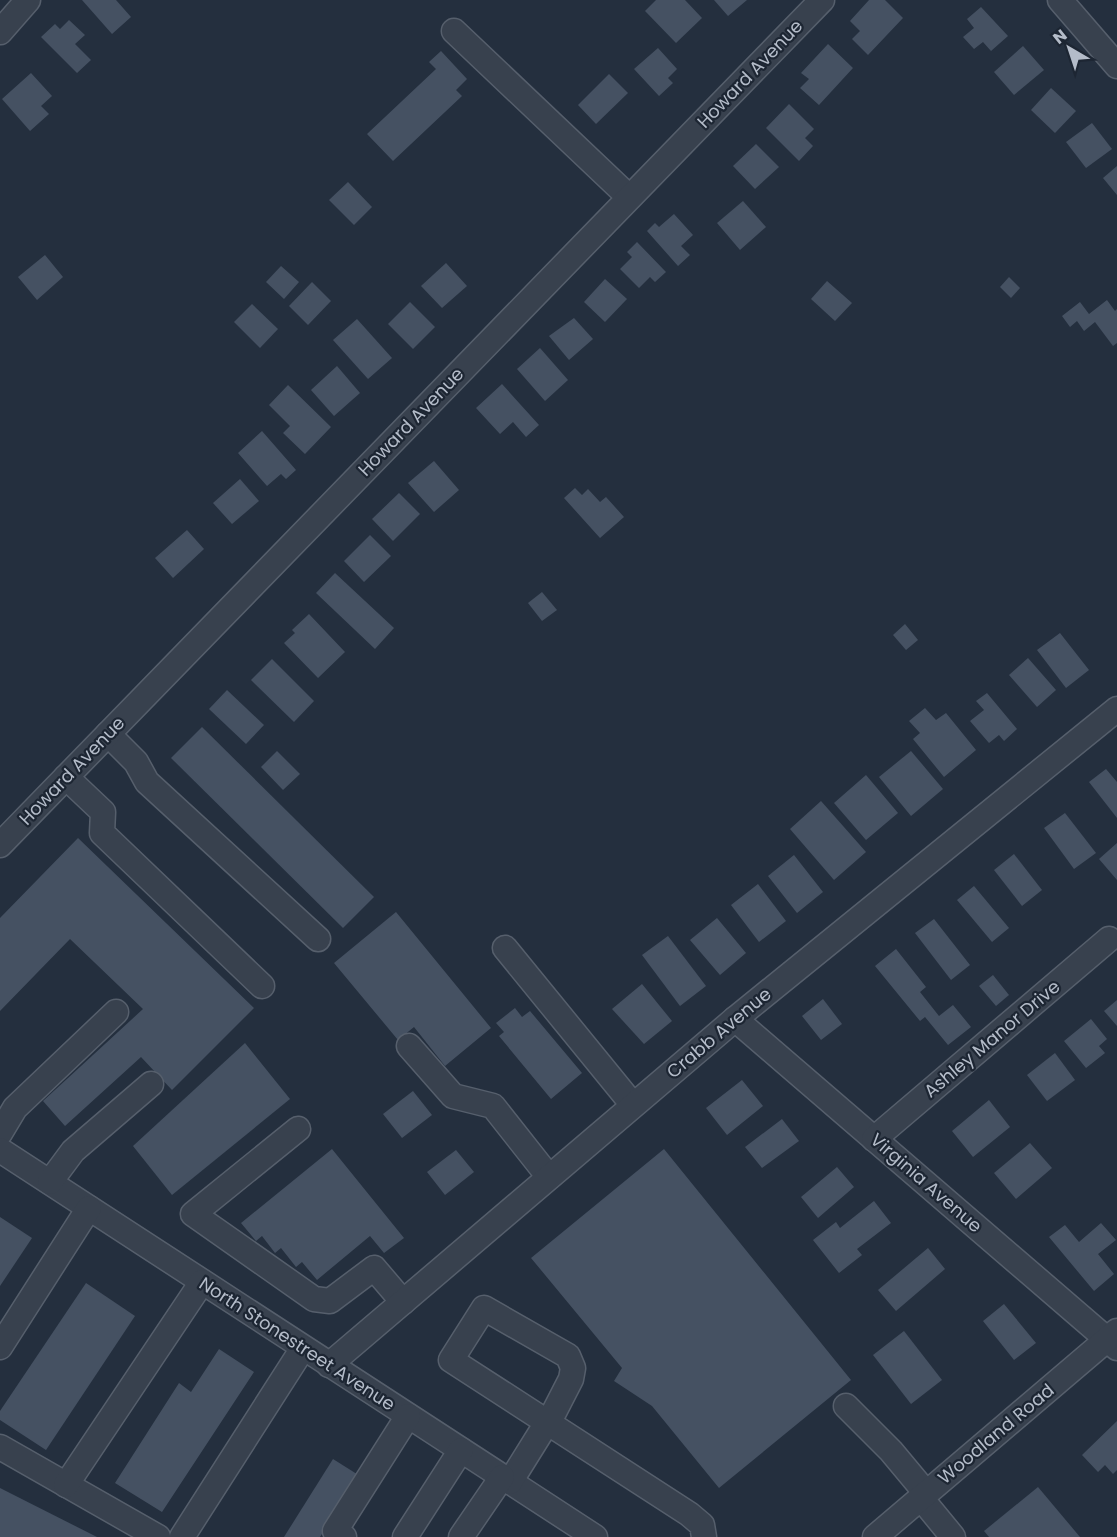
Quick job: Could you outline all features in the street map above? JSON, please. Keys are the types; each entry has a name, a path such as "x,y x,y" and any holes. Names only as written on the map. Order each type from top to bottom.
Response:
{"street":[{"path":"0,32 28,0"},
{"name":"Howard Avenue","path":"0,845 822,0"},
{"path":"1060,0 1112,50"},
{"path":"454,31 629,197"},
{"name":"Crabb Avenue","path":"329,1365 735,1019 1115,716"},
{"path":"108,734 136,762 147,782 318,939"},
{"path":"66,777 102,812 102,833 262,986"},
{"name":"Ashley Manor Drive","path":"874,1138 1109,939"},
{"path":"505,948 633,1106"},
{"path":"0,1133 15,1108 116,1012"},
{"name":"Virginia Avenue","path":"735,1019 1114,1340"},
{"path":"409,1046 453,1096 493,1106 549,1177"},
{"path":"50,1182 73,1151 152,1084"},
{"path":"298,1129 193,1214 314,1299 330,1301 374,1268 403,1302"},
{"name":"North Stonestreet Avenue","path":"0,1150 506,1479 564,1529 595,1537"},
{"path":"0,1347 89,1208"},
{"path":"66,1485 202,1282"},
{"path":"461,1537 548,1421 571,1379 573,1368 568,1356 484,1308 451,1360 548,1421 689,1514 702,1525 704,1537"},
{"name":"Woodland Road","path":"875,1537 1114,1340"},
{"path":"182,1537 303,1348"},
{"path":"846,1406 891,1451 953,1537"},
{"path":"344,1537 335,1531 408,1416"},
{"path":"0,1448 158,1537"},
{"path":"405,1537 461,1450"}],"building":[{"path":"82,0 116,0 131,17 112,34"},
{"path":"656,0 685,0 702,18 676,43 645,11"},
{"path":"714,0 747,0 728,16"},
{"path":"869,0 885,0 903,18 868,55 852,39 860,31 850,21"},
{"path":"981,7 1008,36 991,51 983,42 974,49 963,37 974,28 967,19"},
{"path":"69,20 85,35 75,44 91,60 77,73 41,37 55,24 60,29"},
{"path":"828,44 853,68 819,105 800,88 809,79 801,73"},
{"path":"1023,46 1044,70 1014,95 994,72"},
{"path":"658,48 677,69 668,78 673,83 659,96 634,69"},
{"path":"441,51 467,79 456,90 462,96 393,161 367,134 436,69 429,62"},
{"path":"31,73 52,96 41,106 49,114 30,131 2,99"},
{"path":"609,74 628,93 596,124 578,105"},
{"path":"1051,88 1076,111 1055,133 1031,110"},
{"path":"789,104 814,129 805,138 813,146 799,161 766,128"},
{"path":"1092,123 1112,149 1086,168 1066,142"},
{"path":"756,144 779,167 755,189 733,166"},
{"path":"1117,166 1117,195 1103,178"},
{"path":"348,182 372,207 354,225 329,200"},
{"path":"743,201 766,227 740,250 717,223"},
{"path":"674,214 693,235 681,246 690,255 678,266 647,231 655,223 659,227"},
{"path":"637,242 666,272 655,282 650,277 639,288 620,269 632,257 627,252"},
{"path":"45,255 63,277 37,300 18,277"},
{"path":"446,263 467,286 442,308 421,286"},
{"path":"281,266 299,282 284,299 266,282"},
{"path":"1009,277 1020,288 1011,298 1000,287"},
{"path":"605,279 627,299 605,322 584,302"},
{"path":"827,281 852,303 835,321 811,299"},
{"path":"312,282 331,301 308,325 289,306"},
{"path":"1107,300 1115,311 1117,309 1117,343 1113,346 1095,322 1084,331 1077,321 1070,327 1062,316 1080,302 1089,314"},
{"path":"410,302 435,327 413,349 388,324"},
{"path":"252,304 278,329 260,348 234,322"},
{"path":"574,318 593,339 569,360 549,336"},
{"path":"357,319 392,358 368,379 333,340"},
{"path":"540,348 568,380 545,401 517,369"},
{"path":"337,366 360,393 334,416 311,390"},
{"path":"502,384 539,425 526,437 513,422 500,434 476,408"},
{"path":"288,385 331,427 305,454 283,433 290,426 269,405"},
{"path":"262,431 296,470 286,479 281,474 267,486 238,453"},
{"path":"434,461 459,490 434,512 408,483"},
{"path":"240,479 259,501 232,524 213,503"},
{"path":"575,488 582,495 588,489 600,502 606,497 624,517 600,538 564,498"},
{"path":"399,493 420,514 393,541 372,519"},
{"path":"187,530 204,549 173,578 155,558"},
{"path":"370,535 391,556 364,582 344,561"},
{"path":"335,573 394,628 375,649 316,593"},
{"path":"542,592 557,610 542,621 528,603"},
{"path":"309,614 345,652 318,678 284,643 295,633 292,630"},
{"path":"905,624 918,640 906,650 893,635"},
{"path":"1060,633 1089,670 1066,688 1037,650"},
{"path":"1028,658 1056,690 1037,707 1009,675"},
{"path":"272,659 314,701 294,722 251,680"},
{"path":"227,690 264,725 246,744 209,709"},
{"path":"987,693 1017,729 1004,741 999,735 989,743 970,721 984,710 976,701"},
{"path":"925,708 936,720 946,713 976,750 944,777 913,739 920,733 909,721"},
{"path":"202,727 374,897 343,928 171,758"},
{"path":"277,751 300,774 283,790 261,767"},
{"path":"911,751 943,789 911,816 879,777"},
{"path":"1106,769 1117,782 1117,818 1089,782"},
{"path":"866,775 898,813 866,840 834,803"},
{"path":"821,801 866,852 834,880 790,829"},
{"path":"1065,813 1096,853 1074,869 1044,828"},
{"path":"78,838 254,1008 172,1090 141,1057 65,1126 43,1101 143,1009 70,939 0,1011 0,918"},
{"path":"1117,843 1117,880 1099,859"},
{"path":"1014,854 1042,890 1022,906 994,870"},
{"path":"794,855 823,892 797,913 768,876"},
{"path":"758,884 786,921 759,942 731,905"},
{"path":"974,886 1009,928 992,942 957,900"},
{"path":"396,912 491,1028 445,1066 414,1027 398,1040 334,963"},
{"path":"717,918 746,953 720,975 690,940"},
{"path":"934,919 970,965 951,980 915,933"},
{"path":"668,936 706,986 680,1006 642,955"},
{"path":"896,949 926,987 920,992 939,1016 953,1005 971,1027 948,1045 925,1017 920,1021 875,966"},
{"path":"993,975 1009,995 996,1006 979,986"},
{"path":"642,984 672,1021 644,1044 612,1009"},
{"path":"823,999 842,1024 821,1040 802,1016"},
{"path":"1117,1000 1117,1026 1104,1011"},
{"path":"515,1008 522,1017 530,1011 582,1073 551,1099 499,1036 504,1032 496,1023"},
{"path":"1091,1019 1107,1039 1099,1046 1105,1053 1086,1068 1064,1041"},
{"path":"245,1043 290,1099 172,1195 133,1146"},
{"path":"1055,1053 1075,1080 1047,1101 1027,1075"},
{"path":"742,1080 763,1106 727,1135 706,1108"},
{"path":"413,1091 432,1115 402,1138 383,1114"},
{"path":"989,1100 1010,1127 973,1157 952,1131"},
{"path":"782,1119 799,1141 762,1168 745,1147"},
{"path":"1030,1143 1052,1168 1016,1199 994,1173"},
{"path":"332,1149 404,1238 384,1253 370,1236 317,1280 302,1262 296,1267 281,1248 275,1253 262,1236 256,1241 241,1223"},
{"path":"664,1149 851,1380 719,1488 652,1406 614,1381 622,1368 531,1258"},
{"path":"456,1150 474,1172 445,1195 427,1172"},
{"path":"837,1167 854,1187 818,1218 801,1197"},
{"path":"874,1201 891,1223 857,1249 862,1255 839,1273 813,1240 836,1222 840,1228"},
{"path":"0,1217 32,1238 0,1286"},
{"path":"1101,1223 1116,1240 1098,1254 1114,1274 1094,1291 1049,1237 1065,1225 1079,1242"},
{"path":"928,1248 945,1269 896,1311 878,1290"},
{"path":"86,1283 135,1316 46,1450 0,1420 0,1411"},
{"path":"1004,1304 1036,1343 1014,1360 983,1321"},
{"path":"904,1331 942,1380 911,1404 873,1355"},
{"path":"219,1349 254,1372 162,1512 115,1483 179,1383 191,1392"},
{"path":"1117,1421 1117,1470 1113,1474 1105,1465 1098,1472 1082,1455"},
{"path":"333,1459 360,1476 320,1537 284,1537"},
{"path":"1038,1487 1080,1537 989,1537 984,1531"},
{"path":"0,1488 97,1537 0,1537"}]}
